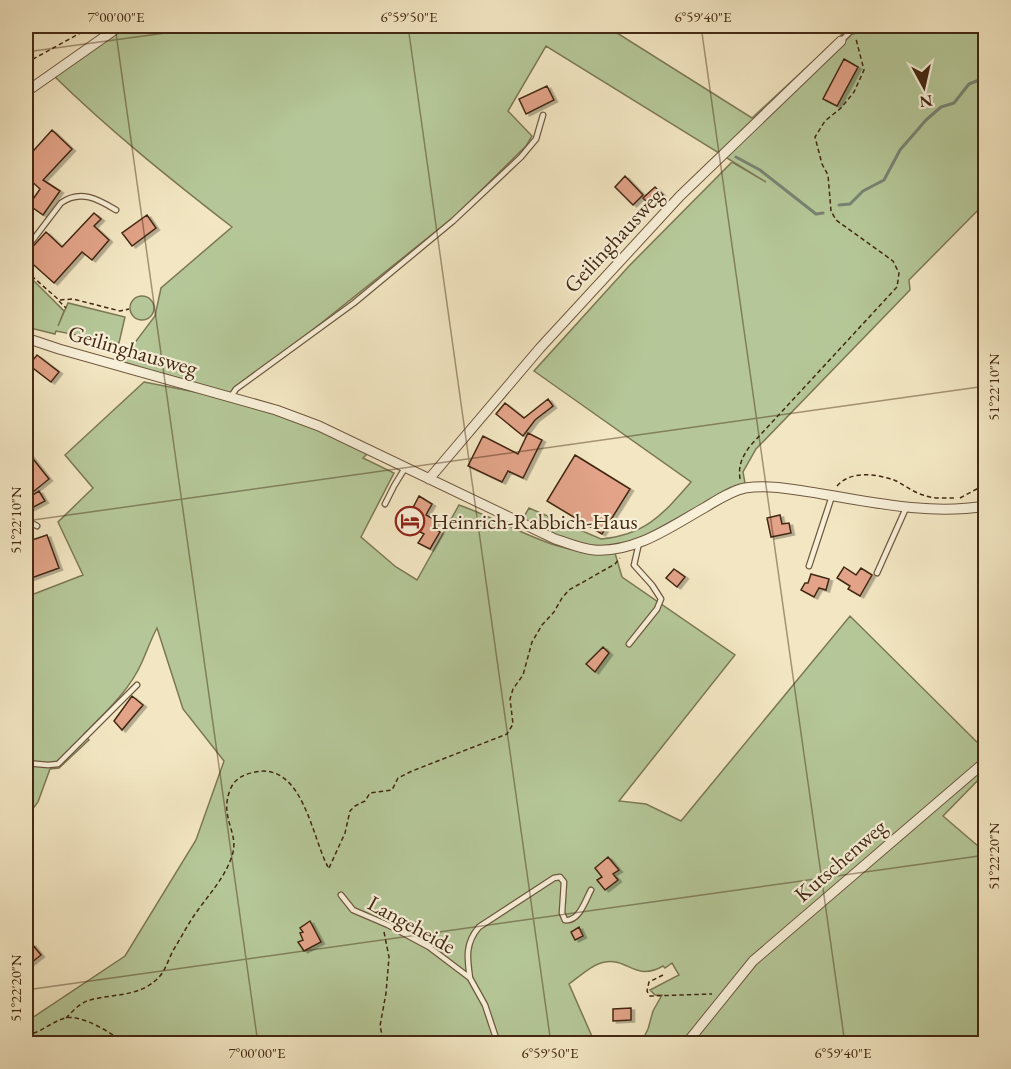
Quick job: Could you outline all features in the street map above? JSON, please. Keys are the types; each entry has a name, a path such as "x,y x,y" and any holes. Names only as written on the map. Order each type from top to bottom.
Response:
{"street":[{"path":"26,92 120,26"},
{"name":"Geilinghausweg","path":"429,479 540,348 680,196 841,41"},
{"name":"Geilinghausweg","path":"26,339 276,410 319,426 575,546 593,550 635,545 742,489 767,487 906,508 940,510 986,506"},
{"name":"Kutschenweg","path":"686,1044 753,961 986,761"}],"lane":[{"path":"841,41 854,27"},
{"path":"230,398 236,389 354,303 453,221 521,157 536,139 543,115"},
{"path":"26,249 61,203 68,198 81,195 98,199 116,210"},
{"path":"385,504 405,468"},
{"path":"809,566 832,496"},
{"path":"876,573 906,508"},
{"path":"26,520 37,526"},
{"path":"629,644 657,609 661,599 634,565 635,545"},
{"path":"26,763 58,764 136,685"},
{"name":"Langeheide","path":"470,978 468,947 479,927 554,878 560,877 564,882 562,913 565,920 570,921 576,918 591,890"},
{"name":"Langeheide","path":"341,894 353,910 388,925 429,947 470,978 485,1005 498,1044"}],"path":[{"path":"26,63 93,26"},
{"path":"742,489 739,471 742,458 750,446 897,287 899,273 892,261 837,220 831,211 830,185 815,137 825,121 841,108 854,92 864,70 854,27"},
{"path":"26,271 66,308"},
{"path":"59,300 73,299 120,311 129,309"},
{"path":"832,496 840,483 855,474 896,481 906,489 925,496 960,499 986,484"},
{"path":"26,1035 34,1034 66,1018 85,1002 140,991 160,977 172,951 196,913 225,875 235,846 233,832 227,818 227,803 230,789 237,779 249,773 265,770 278,774 292,785 303,804 329,868 342,840 350,811 365,801 370,794 392,790 398,778 412,771 507,734 513,724 510,699 513,689 523,675 532,642 542,625 569,590 615,564 635,545"},
{"path":"384,931 389,957 380,1026 384,1044"},
{"path":"663,975 651,979 647,984 650,996 725,994"},
{"path":"66,1018 82,1019 111,1032 126,1044"}],"green space":[{"path":"123,26 606,26 752,118 851,26 985,26 985,203 909,280 910,290 756,449 743,472 745,483 638,540 613,546 576,545 522,520 529,508 601,539 617,537 642,528 652,521 691,482 534,371 629,266 732,162 766,182 546,46 508,111 532,136 526,146 455,216 229,397 121,361 155,316 161,288 232,227 140,154 53,75"},
{"path":"26,276 64,311 58,326 68,303 125,317 119,343 56,331 55,334 26,327"},
{"path":"142,296 151,299 154,308 151,317 142,320 133,317 130,308 133,299"},
{"path":"144,382 231,399 276,411 369,452 363,458 394,473 361,537 396,567 417,580 459,505 554,545 593,553 615,553 622,577 735,655 619,801 646,804 681,821 850,616 985,750 985,773 943,816 985,852 985,1043 641,1043 653,1011 662,995 655,995 650,990 679,975 672,963 665,968 663,966 646,972 620,963 605,962 595,965 569,984 594,1041 598,1043 26,1043 26,1022 125,956 196,840 224,761 183,709 157,628 131,682 84,734 89,740 59,768 50,769 38,802 26,818 26,597 83,575 58,522 93,488 65,455"}],"building":[{"path":"844,59 858,67 837,106 823,99"},
{"path":"547,86 554,100 526,114 519,99"},
{"path":"52,130 72,149 43,180 60,191 43,215 29,205 40,189 26,176 26,159"},
{"path":"625,176 643,195 633,205 615,187"},
{"path":"655,187 663,195 651,206 643,198"},
{"path":"94,213 101,219 94,226 109,240 92,260 82,252 54,283 26,258 26,254 46,232 62,247"},
{"path":"147,215 156,228 132,246 122,233"},
{"path":"37,355 59,372 51,382 29,365"},
{"path":"548,399 553,406 535,420 523,436 496,414 505,403 524,418"},
{"path":"528,433 542,440 523,478 508,471 502,482 468,466 483,436 518,454"},
{"path":"26,450 49,479 33,492 26,483"},
{"path":"575,455 630,489 602,534 547,501"},
{"path":"39,491 45,501 26,511 26,499"},
{"path":"419,496 432,504 426,515 437,521 433,528 440,532 430,549 418,543 424,534 405,523"},
{"path":"780,515 782,524 789,523 791,533 771,537 767,518"},
{"path":"47,535 59,568 26,580 26,542"},
{"path":"844,567 856,575 861,568 872,575 860,596 848,589 850,586 837,578"},
{"path":"674,569 685,577 677,587 666,578"},
{"path":"811,574 829,579 826,590 819,588 814,597 801,590 805,583 808,583"},
{"path":"603,647 609,653 595,672 586,664"},
{"path":"132,696 143,705 122,730 114,721"},
{"path":"608,857 619,870 613,874 618,880 605,890 597,880 602,877 595,868"},
{"path":"310,921 321,942 304,951 298,942 303,940 300,933 303,932 300,928"},
{"path":"579,927 583,936 575,940 571,932"},
{"path":"32,944 41,955 26,967 26,949"},
{"path":"631,1008 631,1020 613,1021 613,1009"}],"waterway":[{"path":"839,205 850,204 863,191 884,180 900,150 926,120 941,107 954,103 969,84 979,80 986,67"},
{"path":"736,157 760,170 816,214 823,213"}],"place":[{"name":"Heinrich-Rabbich-Haus","path":"410,521"}]}
